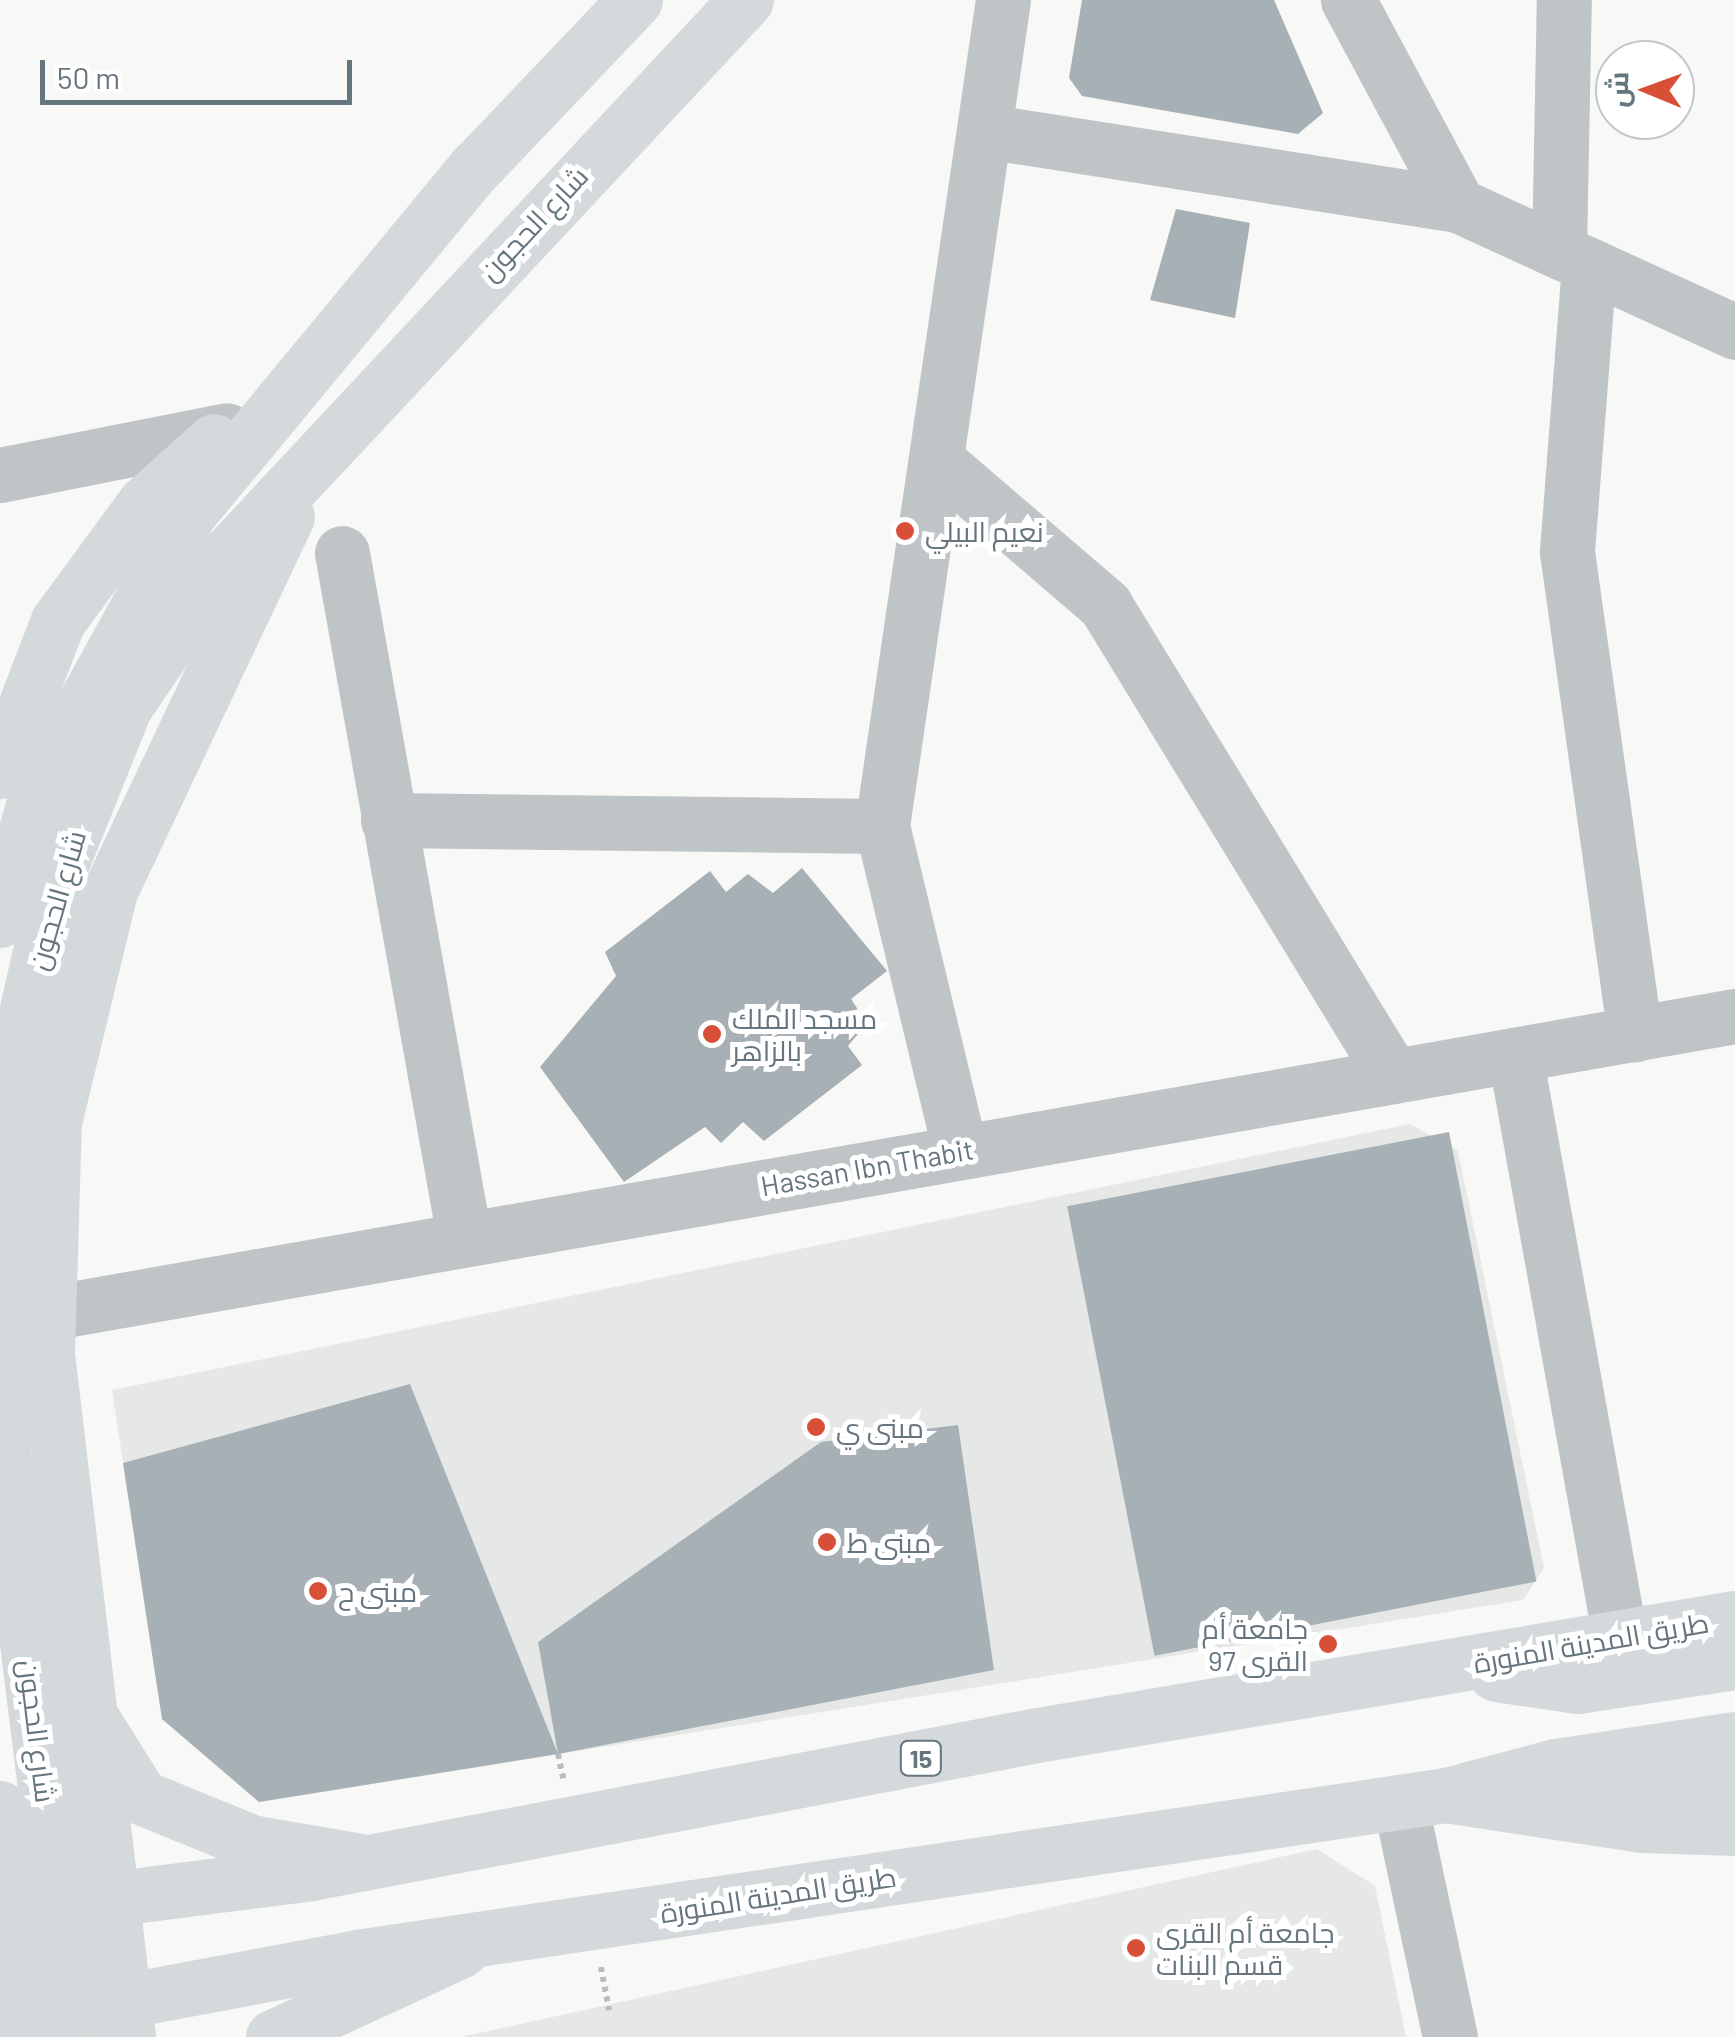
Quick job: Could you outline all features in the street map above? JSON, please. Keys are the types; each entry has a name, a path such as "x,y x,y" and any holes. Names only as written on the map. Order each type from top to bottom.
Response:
{"main road":[{"name":"شارع الحجون","path":"0,920 38,788 190,512 476,168 636,0"},
{"name":"شارع الحجون","path":"76,2037 3,1450 2,1118 66,852 124,708 229,553 746,0"},
{"path":"0,772 58,621 144,504 350,319"},
{"path":"126,2019 106,1898 84,1706 24,1317 54,1122 110,892 311,464"},
{"name":"طريق المدينة المنورة","path":"0,1914 369,1862 1447,1666 1735,1618"},
{"name":"طريق المدينة المنورة","path":"1447,1666 1577,1686 1735,1662"},
{"path":"84,1706 141,1797 250,1842 369,1862"},
{"path":"1556,1766 1628,1720 1735,1710"},
{"path":"1556,1766 1735,1740"},
{"path":"1556,1766 1640,1789 1735,1787"},
{"name":"طريق المدينة المنورة","path":"0,2024 126,2019 480,1941 1423,1799 1556,1766"},
{"path":"1423,1799 1643,1825 1735,1828"},
{"name":"شارع الحجون","path":"0,1808 30,2037"},
{"path":"273,2037 480,1941"}],"street":[{"path":"960,1151 882,826 1003,0"},
{"path":"1348,0 1458,205"},
{"path":"1564,0 1574,258 1566,552 1635,1034"},
{"path":"985,131 1458,205 1735,332"},
{"path":"0,475 226,430"},
{"path":"936,460 1105,606 1393,1076"},
{"path":"342,553 464,1238"},
{"path":"388,820 882,826"},
{"name":"Hassan Ibn Thabit","path":"24,1317 1735,1016"},
{"path":"1516,1055 1620,1638"},
{"path":"1423,1799 1450,2037"}],"shaded area":[{"name":"مبنى ي","path":"1410,1124 1458,1151 1544,1568 1523,1600 259,1802 162,1719 112,1390"},
{"name":"جامعة أم القرى قسم البنات","path":"1317,1849 1375,1886 1406,2037 461,2037"}],"building":[{"path":"1082,0 1274,0 1323,113 1298,134 1082,96 1069,78"},
{"path":"1176,209 1250,223 1235,318 1150,300"},
{"name":"مسجد الملك بالزاهر","path":"802,868 887,971 851,999 867,1023 848,1046 862,1065 764,1141 743,1122 721,1143 705,1127 624,1182 540,1067 616,976 605,952 710,871 726,892 748,874 773,893"},
{"path":"1449,1132 1536,1582 1155,1656 1067,1206"},
{"name":"مبنى ح","path":"410,1384 558,1754 259,1802 162,1719 123,1463"},
{"name":"مبنى ط","path":"958,1425 994,1670 558,1754 538,1642 821,1442"}],"place":[{"name":"نعيم البيلي","path":"905,531"},
{"name":"مسجد الملك بالزاهر","path":"712,1034"},
{"name":"مبنى ي","path":"816,1427"},
{"name":"مبنى ط","path":"827,1542"},
{"name":"مبنى ح","path":"318,1591"},
{"name":"جامعة أم القرى 97","path":"1328,1644"},
{"name":"جامعة أم القرى قسم البنات","path":"1136,1948"}]}
